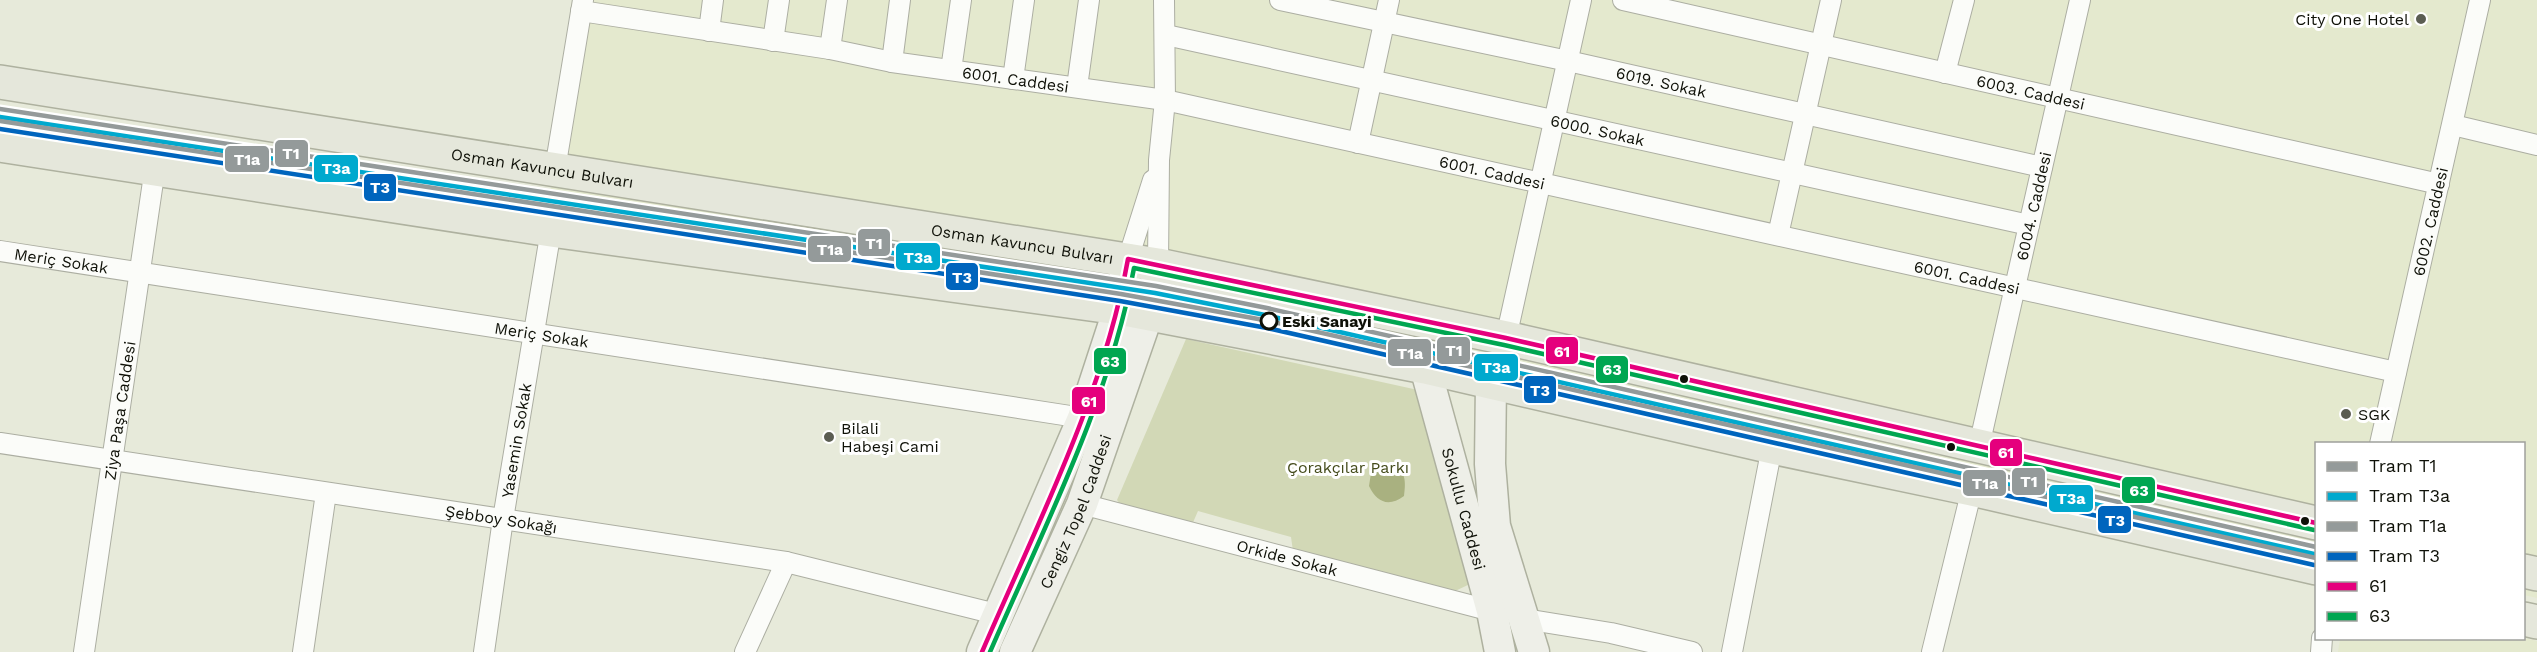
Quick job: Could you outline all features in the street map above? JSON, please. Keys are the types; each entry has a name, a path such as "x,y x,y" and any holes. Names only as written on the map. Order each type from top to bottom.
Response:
{"highway":[{"name":"Osman Kavuncu Bulvarı","path":"0,82 1143,262 1506,338 2315,523"},
{"path":"0,145 551,230 1134,311 1425,367 2315,568"}],"main road":[{"name":"Cengiz Topel Caddesi","path":"982,652 1000,615 1083,418 1134,311 1156,286 1143,262"},
{"name":"Cengiz Topel Caddesi","path":"1015,652 1082,504 1134,311"},
{"name":"Sokullu Caddesi","path":"1425,367 1492,610 1500,652"},
{"name":"Sokullu Caddesi","path":"1491,382 1490,464 1495,526 1534,652"}],"street":[{"path":"709,31 713,0"},
{"path":"773,40 779,0"},
{"path":"830,49 837,0"},
{"path":"892,62 900,0"},
{"path":"951,70 961,0"},
{"path":"1013,78 1024,0"},
{"path":"1077,87 1089,0"},
{"path":"1143,262 1159,160 1165,100 1164,0"},
{"name":"6019. Sokak","path":"1280,0 1568,61 2042,167"},
{"path":"1358,142 1389,0"},
{"path":"1506,338 1581,0"},
{"name":"6003. Caddesi","path":"1623,0 1701,9 1820,45 2439,184"},
{"path":"1778,235 1831,0"},
{"path":"1945,73 1964,0"},
{"name":"6004. Caddesi","path":"1979,446 2080,0"},
{"name":"6002. Caddesi","path":"2380,442 2480,0"},
{"path":"555,170 582,6"},
{"name":"6001. Caddesi","path":"582,6 709,31 830,49 892,62 1165,100 2396,372"},
{"name":"6000. Sokak","path":"1166,35 2029,225"},
{"path":"2453,125 2537,145"},
{"path":"1143,262 1159,160"},
{"name":"Ziya Paşa Caddesi","path":"84,652 155,168"},
{"name":"Yasemin Sokak","path":"484,652 503,519 551,230"},
{"name":"Meriç Sokak","path":"0,251 1083,418"},
{"name":"Şebboy Sokağı","path":"0,443 786,562 1000,615"},
{"path":"1732,652 1772,447"},
{"path":"1932,652 1972,489"},
{"path":"303,652 326,493"},
{"name":"Orkide Sokak","path":"1082,504 1492,610"},
{"path":"745,652 786,562"},
{"path":"1525,619 1611,633 1692,652"},
{"path":"1611,633 1617,652"}],"shaded area":[{"name":"Eski Sanayi","path":"582,0 2537,0 2537,598 2525,595 2525,442 2315,442 2315,545 1137,291 549,201"},
{"path":"1392,463 1400,469 1404,477 1404,496 1384,502 1372,492 1369,486 1371,473 1379,471 1379,466 1385,467"},
{"path":"2525,638 2537,641 2537,652 2338,652 2340,640"}],"green space":[{"name":"Çorakçılar Parkı","path":"1186,339 1418,390 1470,584 1453,592 1293,551 1291,537 1198,511 1191,527 1124,509 1117,500"}],"tram line":[{"name":"T1","path":"0,109 1156,286 1267,308 2315,547"},
{"name":"T3a","path":"0,117 1155,293 1265,315 2314,554"},
{"name":"T1a","path":"0,121 1121,294 1269,321 2315,558"},
{"name":"T3","path":"0,129 1120,301 1267,328 2314,565"}],"transit line":[{"name":"61","path":"982,652 1046,508 1085,410 1117,310 1128,259 1506,338 2315,523"},
{"name":"63","path":"990,652 1053,511 1092,415 1109,367 1134,268 1504,345 2314,530"}],"place":[{"name":"City One Hotel","path":"2421,19"},
{"name":"Eski Sanayi","path":"1269,321"},
{"name":"SGK","path":"2346,414"},
{"name":"Bilali Habeşi Cami","path":"829,437"}]}
